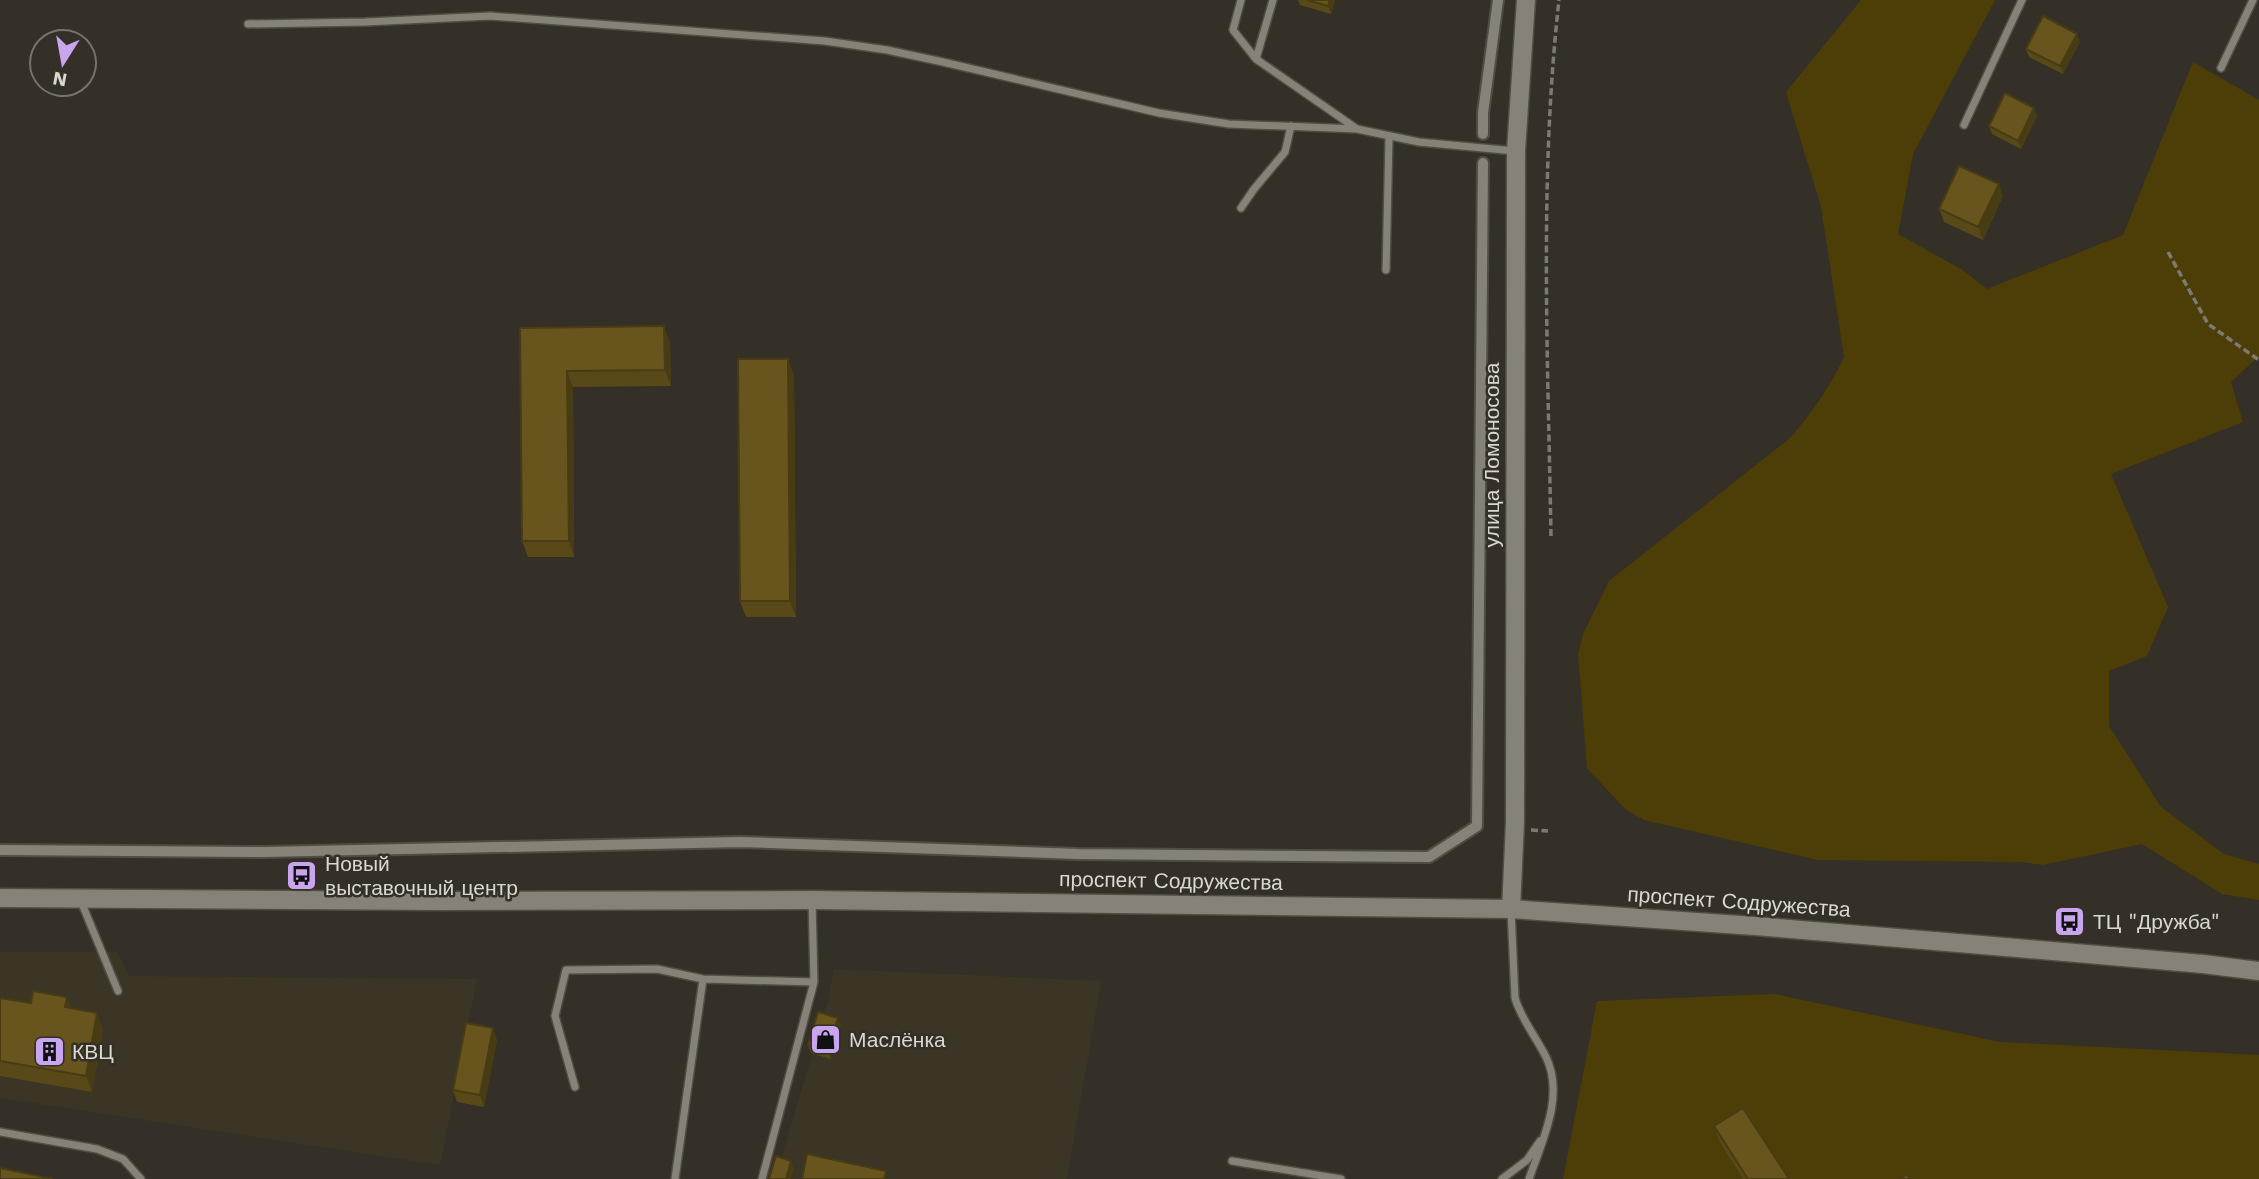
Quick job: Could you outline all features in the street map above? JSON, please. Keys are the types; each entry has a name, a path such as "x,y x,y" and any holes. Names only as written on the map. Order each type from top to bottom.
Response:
{"main road":[{"name":"улица Ломоносова","path":"1511,909 1515,822 1516,151 1526,0"},
{"name":"проспект Содружества","path":"0,898 812,900 1511,909 1968,943 2259,971"}],"street":[{"path":"1483,134 1483,113 1498,0"},
{"path":"0,850 264,852 741,842 1078,854 1429,856 1477,827 1483,163"}],"lane":[{"path":"1241,0 1233,30 1256,59 1357,129"},
{"path":"1256,59 1273,0"},
{"path":"1964,125 2022,0"},
{"path":"2221,68 2253,0"},
{"path":"248,24 490,16 825,41 943,62 1159,113 1229,124 1357,129 1389,137 1516,151"},
{"path":"1241,208 1285,152 1291,127"},
{"path":"1386,270 1389,137"},
{"path":"80,899 118,991"},
{"path":"762,1179 814,982 812,900"},
{"path":"1511,909 1515,998 1552,1072 1552,1104 1546,1132 1529,1179"},
{"path":"575,1087 555,1016 566,970 657,968 703,979 814,982"},
{"path":"675,1179 703,979"},
{"path":"0,1132 97,1149 123,1159 141,1179"},
{"path":"1502,1179 1527,1160 1546,1132"},
{"path":"1232,1161 1341,1179"}],"path":[{"path":"1551,536 1546,204 1559,0"},
{"path":"2168,252 2207,324 2259,360"}],"shaded area":[{"path":"1861,0 1995,0 1913,154 1898,234 1961,269 1987,289 2123,235 2193,62 2259,100 2259,356 2231,382 2243,422 2111,474 2168,607 2147,656 2109,671 2109,726 2161,807 2224,854 2259,864 2259,900 2222,894 2142,844 2043,865 2021,862 1818,860 1644,820 1626,810 1587,768 1578,653 1584,632 1609,581 1790,438 1820,400 1844,357 1821,207 1786,92"},
{"path":"0,952 118,952 129,976 477,979 440,1165 0,1098"},
{"path":"834,969 1101,981 1067,1179 775,1179 828,1001"},
{"path":"1775,994 2000,1042 2259,1055 2259,1179 1563,1179 1597,1001"}],"building":[{"path":"1307,0 1330,0 1328,6"},
{"path":"2043,16 2077,34 2060,66 2026,49"},
{"path":"2005,93 2034,108 2018,141 1989,126"},
{"path":"1959,166 1999,184 1978,227 1939,209"},
{"path":"664,326 665,370 567,371 569,541 522,541 520,328"},
{"path":"738,359 788,359 790,601 740,601"},
{"name":"КВЦ","path":"33,991 67,997 65,1007 97,1013 86,1076 0,1061 0,998 31,1003"},
{"path":"818,1012 838,1018 828,1051 808,1045"},
{"path":"466,1023 493,1028 480,1095 453,1090"},
{"path":"1743,1108 1789,1179 1748,1179 1714,1126"},
{"path":"807,1154 886,1171 884,1179 802,1179"},
{"path":"776,1156 791,1161 786,1179 769,1179"},
{"path":"0,1168 53,1179 0,1179"}],"place":[{"name":"Новый выставочный центр","path":"302,876"},
{"name":"ТЦ \"Дружба\"","path":"2070,922"},
{"name":"Маслёнка","path":"826,1040"},
{"name":"КВЦ","path":"49,1052"}]}
